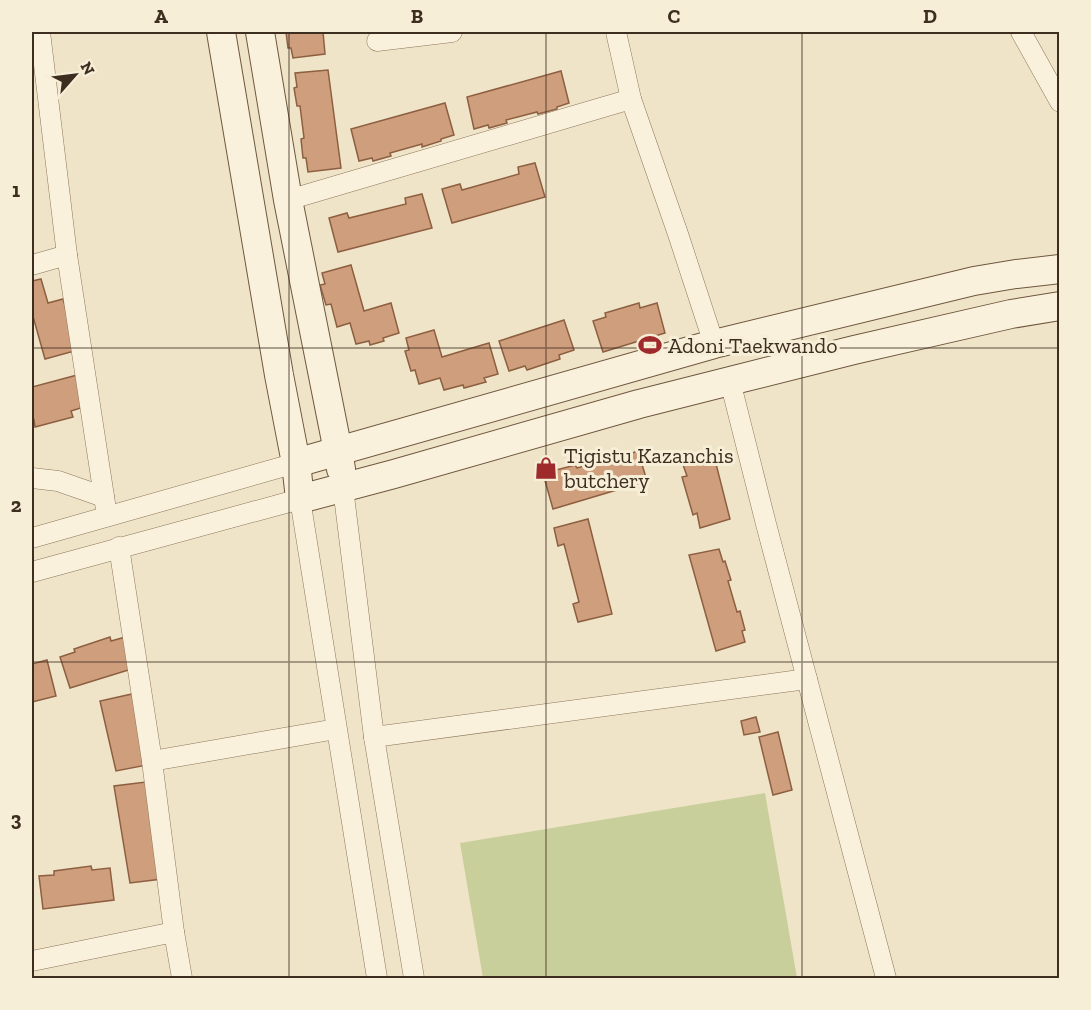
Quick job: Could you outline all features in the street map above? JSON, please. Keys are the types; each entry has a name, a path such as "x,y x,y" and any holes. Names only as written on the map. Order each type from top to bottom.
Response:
{"main road":[{"path":"221,32 296,463 300,499 639,404 854,350 1059,306"},
{"path":"260,32 288,200 338,451 343,488"},
{"path":"296,463 714,344 974,281 1059,269"}],"street":[{"path":"40,32 67,255 106,506"},
{"path":"377,41 452,32"},
{"path":"616,32 631,99 714,344"},
{"path":"1021,32 1059,102"},
{"path":"288,200 631,99"},
{"path":"32,265 67,255"},
{"path":"730,381 886,978"},
{"path":"32,538 106,506 296,463"},
{"path":"32,478 58,481 106,506"},
{"path":"343,488 374,737 414,978"},
{"path":"32,572 300,499 377,978"},
{"path":"119,547 182,978"},
{"path":"374,737 807,679"},
{"path":"152,761 336,729"},
{"path":"32,961 174,932"}],"green space":[{"path":"765,793 797,978 483,978 460,843"}],"building":[{"path":"286,32 323,32 325,54 293,58 291,48 288,48"},
{"path":"328,70 341,168 308,172 306,158 303,158 301,139 304,138 300,106 297,106 294,88 297,87 295,73"},
{"path":"561,71 569,103 557,109 506,120 507,123 489,128 488,125 474,129 467,97"},
{"path":"445,103 454,135 422,147 422,144 390,153 391,156 373,161 372,158 359,161 351,129"},
{"path":"535,163 545,197 452,223 442,189 460,184 462,190 519,174 518,167"},
{"path":"422,194 432,228 338,252 329,218 347,213 349,218 406,204 405,198"},
{"path":"351,265 364,311 391,303 399,333 370,345 369,341 356,344 350,323 337,327 331,304 326,305 320,285 325,284 322,273"},
{"path":"41,279 48,303 63,299 78,350 45,359 32,313 32,281"},
{"path":"639,303 640,308 657,303 665,333 603,352 593,321 606,317 605,313"},
{"path":"564,320 574,350 559,355 560,359 527,370 525,366 509,371 499,341"},
{"path":"434,330 442,357 489,343 498,374 484,378 486,382 464,388 463,385 444,390 440,378 419,384 415,370 411,371 405,351 409,350 406,338"},
{"path":"81,374 90,405 71,411 73,417 35,427 34,420 32,421 32,387"},
{"path":"624,451 626,455 638,451 647,481 553,509 544,477 557,473 556,470 575,465 577,468 608,460 607,456"},
{"path":"713,452 730,519 700,528 697,513 693,515 682,477 687,476 682,462"},
{"path":"588,519 612,614 578,622 573,604 579,602 564,544 558,546 554,528"},
{"path":"719,549 731,580 728,581 737,612 740,611 745,630 742,631 745,642 716,651 689,555"},
{"path":"129,636 138,667 70,688 60,657 75,652 74,649 110,637 111,641"},
{"path":"47,660 56,696 32,702 32,664"},
{"path":"132,694 147,765 116,771 100,701"},
{"path":"756,717 760,732 744,735 741,721"},
{"path":"778,732 792,790 773,795 759,737"},
{"path":"146,782 162,879 130,883 114,786"},
{"path":"91,866 92,870 110,868 114,900 43,909 39,876 54,875 54,871"}],"place":[{"name":"Adoni Taekwando","path":"650,345"},
{"name":"Tigistu Kazanchis butchery","path":"546,468"}]}
